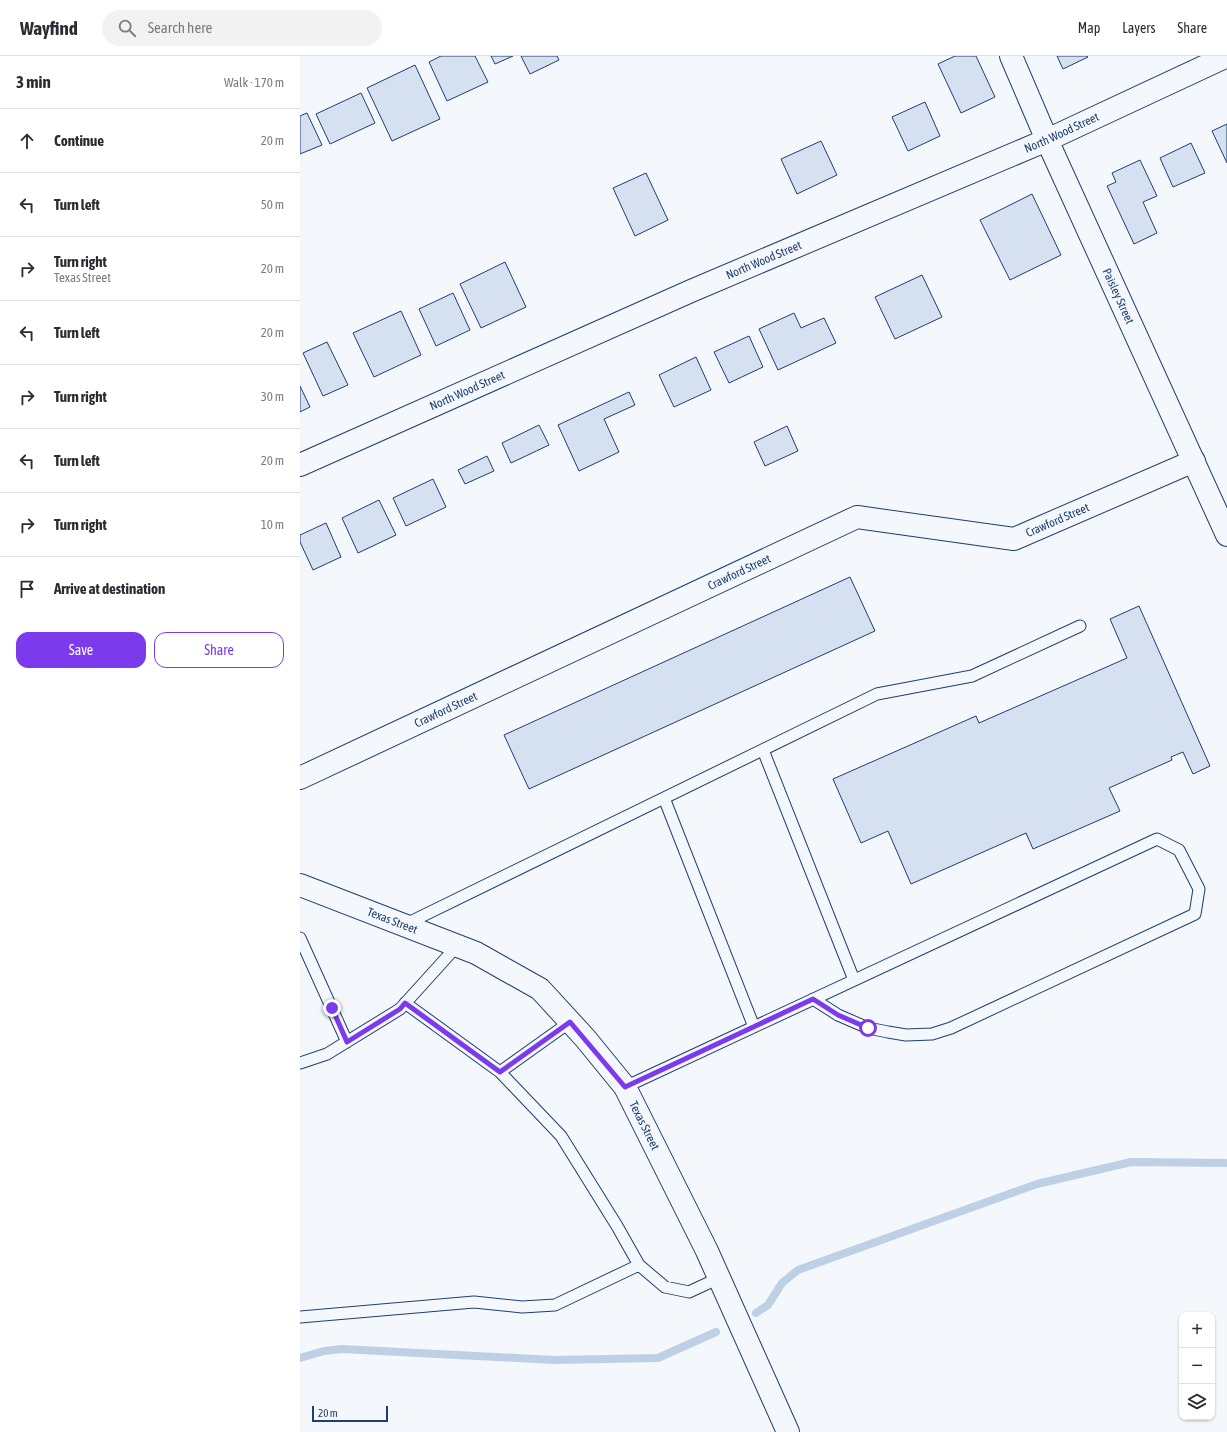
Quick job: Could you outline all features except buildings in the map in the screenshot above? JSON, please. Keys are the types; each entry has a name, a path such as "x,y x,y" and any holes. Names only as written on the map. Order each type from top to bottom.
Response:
{"street":[{"name":"Paisley Street","path":"1011,56 1194,461 1226,528"},
{"name":"North Wood Street","path":"300,465 691,291 1048,140 1227,56"},
{"name":"Crawford Street","path":"300,778 858,517 1014,539 1194,461"},
{"name":"Texas Street","path":"300,885 476,953 540,989 570,1022 625,1087 707,1251 788,1432"}],"lane":[{"path":"404,925 877,694 972,676 1080,626"},
{"path":"763,750 854,980"},
{"path":"664,798 754,1027"},
{"path":"625,1087 813,999 1157,839 1179,850 1199,889 1195,914 951,1028 932,1034 906,1034 868,1028 838,1015 813,999"},
{"path":"300,938 347,1042"},
{"path":"300,1063 327,1054 400,1009 457,946"},
{"path":"405,1003 500,1072 561,1136 640,1265 665,1287 689,1292 719,1278"},
{"path":"500,1072 570,1022"},
{"path":"300,1317 474,1302 522,1307 555,1305 640,1265"}],"waterway":[{"path":"756,1313 768,1305 782,1283 798,1270 1037,1184 1131,1162 1227,1163"},
{"path":"300,1358 324,1351 342,1349 554,1360 658,1358 716,1332"}],"route":[{"path":"332,1008 347,1042 400,1009 405,1003 500,1072 570,1022 625,1087 813,999 838,1015 868,1028"}]}
